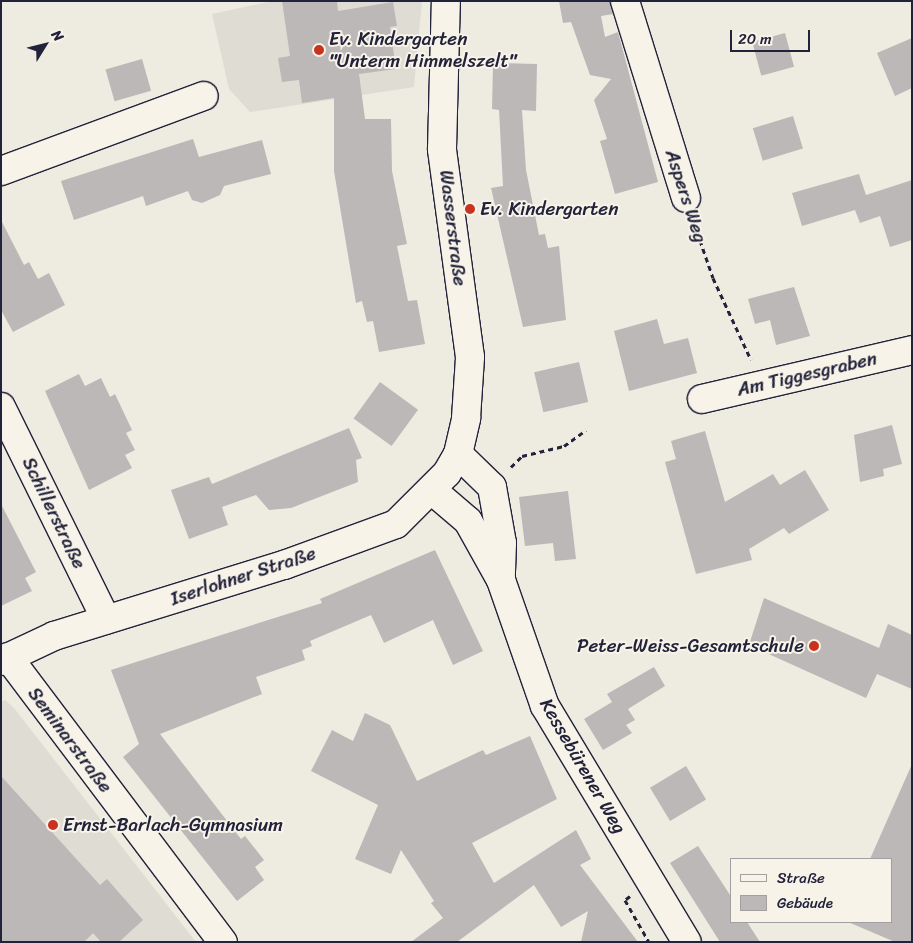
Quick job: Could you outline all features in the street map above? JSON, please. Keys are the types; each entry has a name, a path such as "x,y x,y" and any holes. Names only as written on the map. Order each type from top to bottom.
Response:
{"main road":[{"name":"Wasserstraße","path":"446,1 442,149 470,357 466,418 458,454"},
{"name":"Aspers Weg","path":"625,1 686,198"},
{"path":"1,171 204,96"},
{"name":"Am Tiggesgraben","path":"702,399 912,350"},
{"name":"Schillerstraße","path":"1,407 106,619"},
{"name":"Iserlohner Straße","path":"5,659 106,619 284,565 396,524 433,491 458,454"},
{"name":"Kessebürener Weg","path":"458,454 492,487 502,544 501,580"},
{"name":"Kessebürener Weg","path":"433,491 468,521 501,580 545,706 687,942"},
{"name":"Seminarstraße","path":"5,659 223,942"}],"path":[{"name":"Aspers Weg","path":"686,198 713,278 763,384"},
{"path":"522,456 564,446 586,430"},
{"path":"637,920 649,942"}],"shaded area":[{"name":"Ev. Kindergarten \"Unterm Himmelszelt\"","path":"273,1 422,1 414,87 250,112 229,89 212,14"},
{"name":"Ernst-Barlach-Gymnasium","path":"5,700 14,708 196,942 1,942 1,702"}],"building":[{"path":"282,1 337,1 338,11 393,2 397,26 390,27 396,69 359,74 365,119 391,119 392,171 407,244 397,246 408,301 417,300 425,344 379,352 373,321 367,322 362,301 356,303 334,171 334,98 302,103 299,80 282,82 278,58 290,56"},
{"path":"559,1 610,1 613,14 601,16 605,37 618,32 658,182 615,194 600,141 607,139 594,100 611,79 590,75 571,22 563,23"},
{"path":"785,33 794,67 761,76 752,42"},
{"path":"912,38 912,88 895,96 877,53"},
{"path":"142,59 151,91 115,101 105,69"},
{"path":"493,63 537,64 536,111 522,110 526,170 539,235 545,234 548,248 559,246 566,320 523,327 491,188 503,186 499,110 492,109"},
{"path":"793,116 803,149 763,161 753,128"},
{"path":"193,139 199,157 262,140 271,174 224,186 220,195 202,203 192,200 188,191 146,206 143,196 74,220 61,181"},
{"path":"859,174 866,195 912,180 912,240 890,247 880,216 860,223 855,210 802,226 792,193"},
{"path":"1,220 24,265 29,262 38,279 49,273 65,305 13,332 1,310"},
{"path":"794,287 810,336 776,345 770,320 755,324 748,299"},
{"path":"657,319 664,344 688,338 697,373 629,391 614,331"},
{"path":"579,362 588,402 543,412 534,372"},
{"path":"79,374 85,386 101,378 110,397 115,394 132,430 126,433 135,450 125,455 132,468 89,490 45,391"},
{"path":"380,382 418,410 392,446 354,418"},
{"path":"892,425 902,464 883,469 884,476 860,482 854,435"},
{"path":"349,428 362,458 356,460 358,482 291,508 269,510 256,495 222,507 228,525 189,539 171,490 209,477 212,484"},
{"path":"705,431 725,502 773,474 780,485 805,470 829,510 789,534 784,528 749,549 752,560 696,574 665,462 676,459 671,441"},
{"path":"568,491 576,559 555,561 553,543 525,546 519,497"},
{"path":"1,504 36,572 25,578 32,591 1,606"},
{"path":"435,550 483,651 453,665 433,620 384,643 371,615 310,641 312,646 302,650 305,660 256,677 262,694 160,734 241,839 245,836 264,860 255,867 264,880 237,901 123,757 139,744 111,670 322,603 320,599"},
{"name":"Peter-Weiss-Gesamtschule","path":"764,598 879,648 888,624 912,635 912,689 877,674 866,698 749,645"},
{"path":"654,667 665,686 628,709 635,720 626,725 632,733 603,750 584,719 612,702 607,694"},
{"path":"365,713 390,725 417,781 483,750 486,755 530,736 557,799 472,843 494,883 576,830 591,859 580,865 638,942 581,942 588,911 561,927 534,885 457,942 411,942 443,918 431,903 434,901 401,850 391,874 355,859 378,805 311,771 332,730 353,741"},
{"path":"912,764 912,942 895,942 850,923 893,923 893,858 870,858"},
{"path":"686,766 706,799 670,821 650,788"},
{"path":"1,776 100,885 107,879 143,920 119,942 101,942 93,933 84,942 1,942"},
{"path":"698,846 730,895 730,923 748,923 760,942 720,942 670,863"}],"place":[{"name":"Ev. Kindergarten \"Unterm Himmelszelt\"","path":"319,50"},
{"name":"Ev. Kindergarten","path":"470,209"},
{"name":"Peter-Weiss-Gesamtschule","path":"814,646"},
{"name":"Ernst-Barlach-Gymnasium","path":"53,825"}]}
